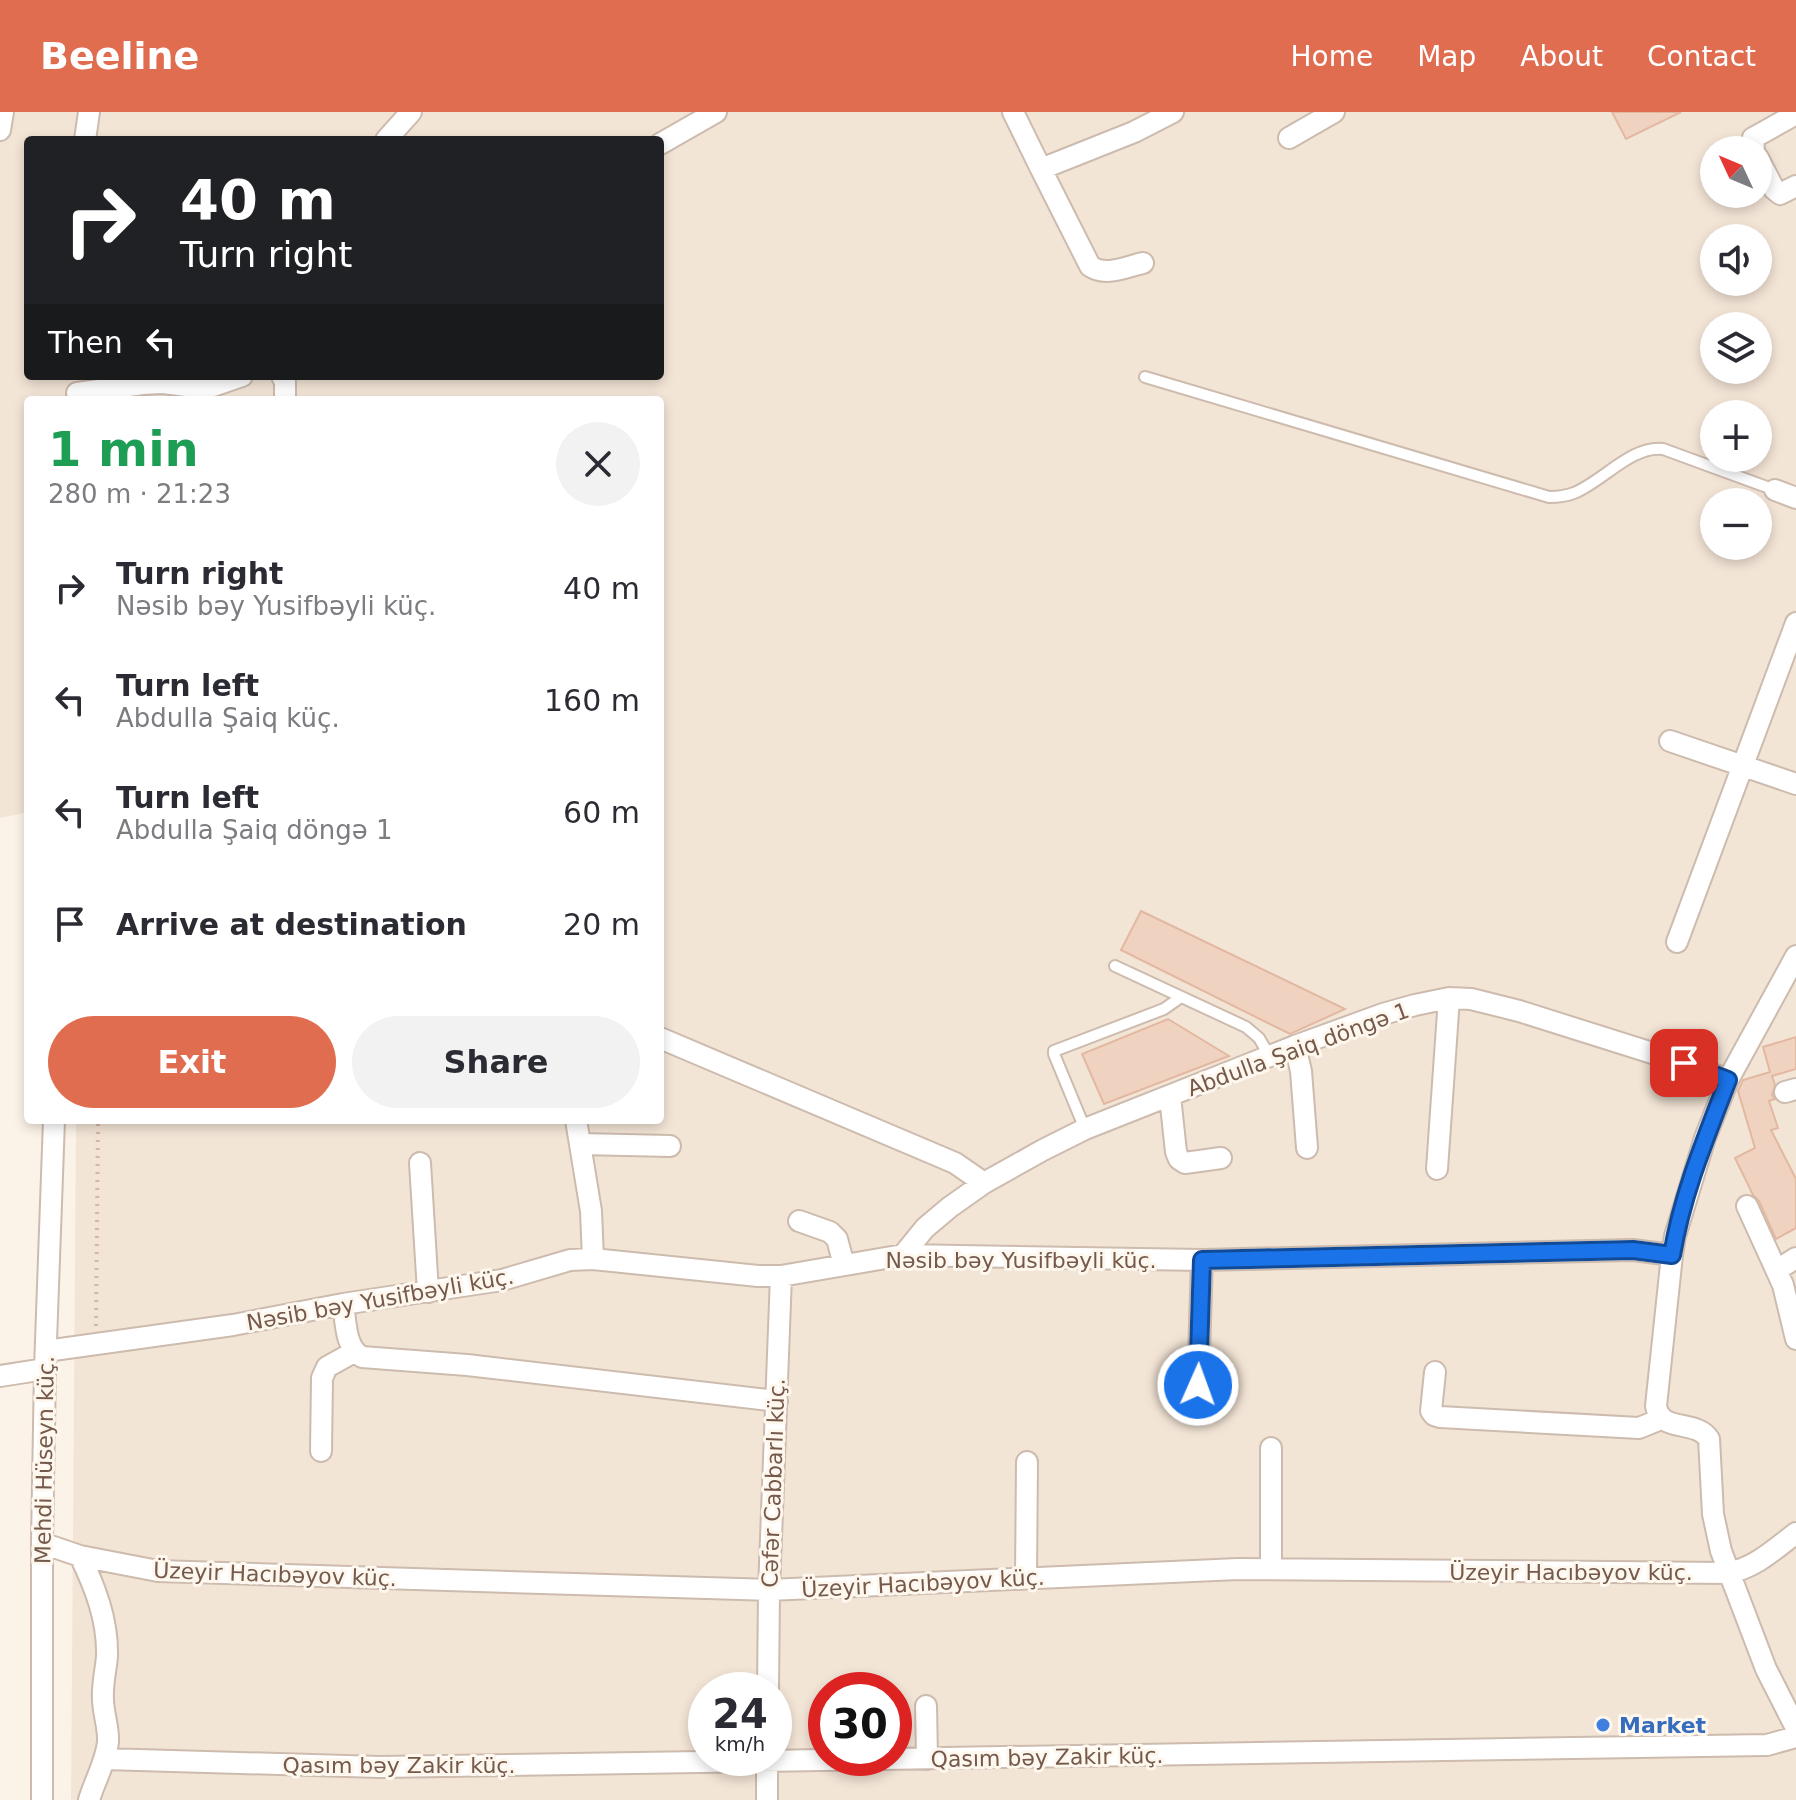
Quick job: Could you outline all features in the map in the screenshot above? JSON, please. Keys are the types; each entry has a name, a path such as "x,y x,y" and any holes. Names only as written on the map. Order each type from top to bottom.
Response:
{"street":[{"path":"0,130 3,112"},
{"path":"86,136 89,112"},
{"path":"390,136 411,112"},
{"path":"664,142 716,112"},
{"path":"1013,112 1090,266 1106,272 1143,263"},
{"path":"1041,169 1134,132 1173,112"},
{"path":"1289,138 1334,112"},
{"path":"1757,136 1796,114"},
{"path":"1772,185 1780,194 1796,186"},
{"path":"77,390 144,380 195,387 213,386 230,380"},
{"path":"1775,490 1796,498"},
{"path":"1677,942 1796,623"},
{"path":"1670,741 1796,784"},
{"path":"1796,956 1728,1080 1705,1138 1675,1236 1656,1406 1661,1419 1698,1429 1705,1432 1709,1439 1715,1531 1766,1669 1796,1728"},
{"path":"1437,1169 1449,998"},
{"name":"Abdulla Şaiq döngə 1","path":"903,1255 925,1228 984,1183 1085,1129 1295,1046 1415,1005 1449,998 1471,999 1684,1063 1728,1080"},
{"path":"664,1040 955,1163 984,1183"},
{"path":"1295,1046 1301,1071 1307,1148"},
{"path":"1170,1096 1179,1159 1185,1163 1221,1158"},
{"name":"Mehdi Hüseyn küç.","path":"42,1800 45,1360 54,1124"},
{"path":"577,1124 591,1211 593,1259"},
{"path":"581,1144 670,1146"},
{"path":"420,1163 428,1292"},
{"path":"1747,1206 1783,1285 1796,1339"},
{"path":"799,1221 830,1232 837,1239 844,1265"},
{"name":"Nəsib bəy Yusifbəyli küç.","path":"0,1376 95,1344 233,1325 343,1304 502,1280 570,1260 593,1259 781,1276 903,1255 1202,1260 1633,1250 1672,1255"},
{"path":"1777,1270 1796,1258"},
{"path":"1198,1385 1202,1260"},
{"name":"Cəfər Cabbarlı küç.","path":"768,1672 781,1276"},
{"path":"343,1304 349,1341 354,1352 362,1357 467,1365 777,1401"},
{"path":"321,1451 322,1378 327,1367 354,1352"},
{"path":"1435,1372 1431,1411 1440,1417 1639,1428 1661,1419"},
{"path":"1271,1448 1271,1569"},
{"path":"1026,1578 1027,1462"},
{"name":"Üzeyir Hacıbəyov küç.","path":"42,1543 80,1556 158,1571 769,1590 1271,1569 1728,1573 1741,1571 1759,1561 1796,1533"},
{"path":"80,1556 93,1583 106,1632 107,1658 102,1686 108,1738 105,1759 89,1800"},
{"path":"926,1706 927,1759"},
{"name":"Qasım bəy Zakir küç.","path":"792,1760 1767,1745 1796,1737"},
{"name":"Qasım bəy Zakir küç.","path":"105,1759 380,1767 688,1761"},
{"path":"767,1776 767,1800"}],"lane":[{"path":"1145,377 1549,497 1577,492 1640,452 1654,448 1775,490"},
{"path":"1115,966 1246,1027 1259,1038 1270,1057"},
{"path":"1085,1129 1054,1051 1164,1009 1181,997"}],"path":[{"path":"95,1344 98,1124"}],"shaded area":[{"path":"0,112 1796,112 1796,1800 71,1800 76,1124 664,1124 664,396 24,396 24,813 0,818"}],"building":[{"path":"1612,112 1681,112 1626,139"},
{"path":"1141,911 1345,1009 1290,1034 1121,950"},
{"path":"1168,1019 1229,1056 1104,1104 1082,1054"},
{"path":"1796,1037 1796,1069 1772,1076 1775,1085 1772,1095 1775,1099 1769,1101 1778,1128 1771,1130 1796,1179 1796,1228 1776,1239 1735,1158 1755,1148 1738,1091 1743,1080 1770,1072 1763,1047"}],"place":[{"name":"Market","path":"1603,1725"}],"route":[{"path":"1198,1385 1202,1260 1633,1250 1672,1255 1705,1138 1728,1080 1684,1063"}]}
